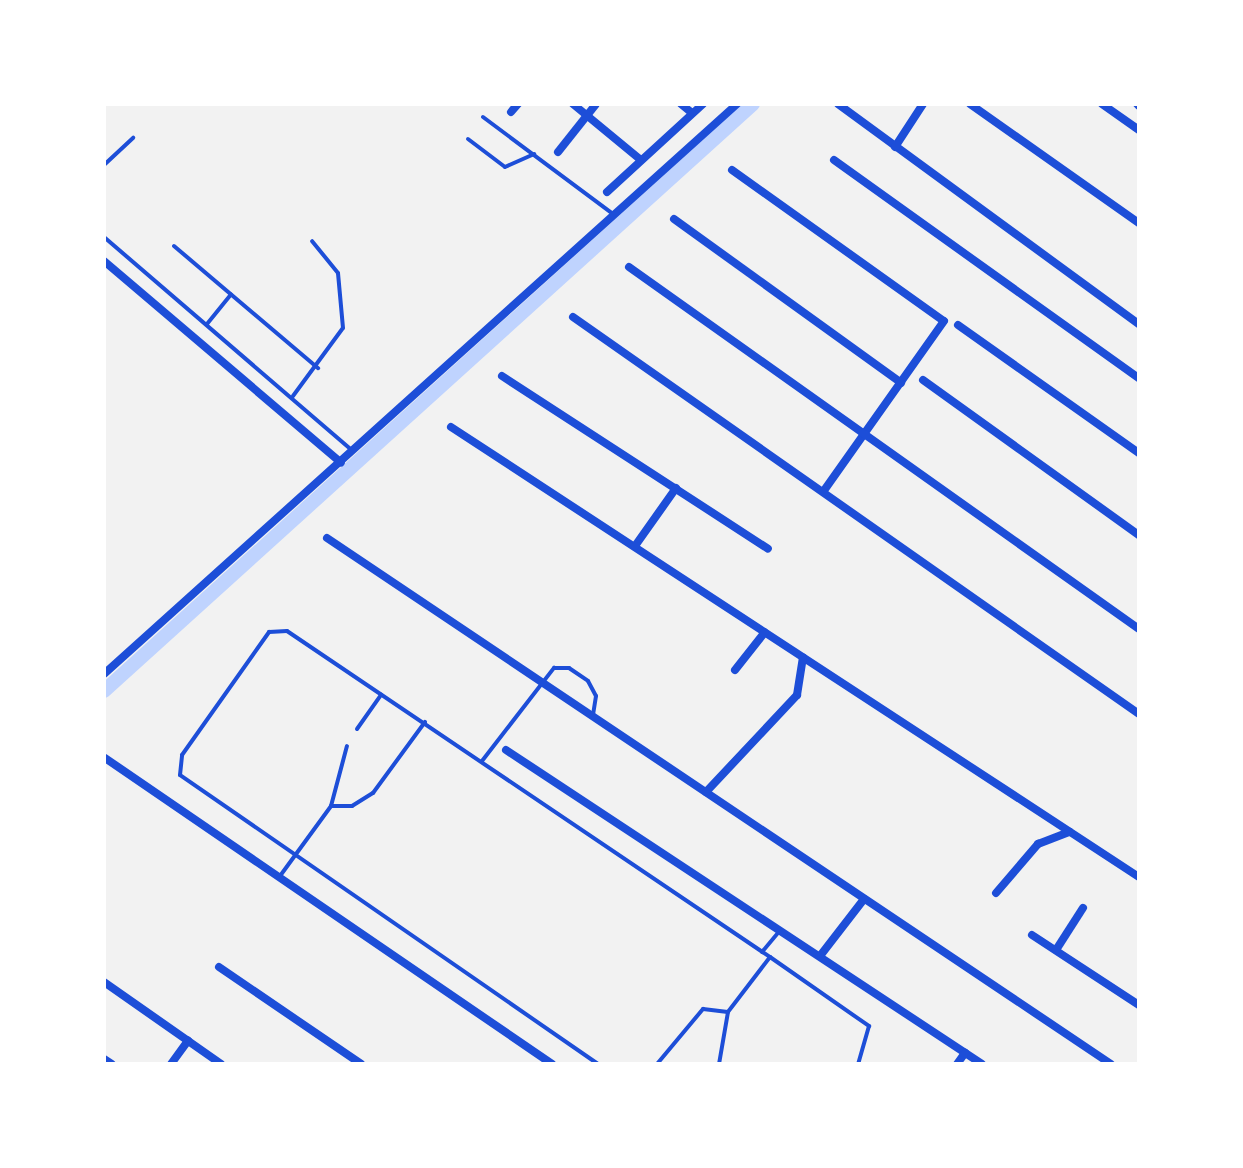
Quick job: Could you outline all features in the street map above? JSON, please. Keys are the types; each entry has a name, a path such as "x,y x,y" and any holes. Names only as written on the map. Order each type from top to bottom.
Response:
{"street":[{"path":"511,112 518,104"},
{"path":"573,104 641,160"},
{"path":"558,152 596,104"},
{"path":"681,104 692,113"},
{"path":"607,192 703,104"},
{"path":"104,674 737,104"},
{"path":"838,104 1139,324"},
{"path":"895,147 923,104"},
{"path":"970,104 1139,223"},
{"path":"1102,104 1139,130"},
{"path":"834,160 1139,378"},
{"path":"732,170 944,321 823,492"},
{"path":"674,219 901,383"},
{"path":"104,261 341,463"},
{"path":"629,267 1139,629"},
{"path":"573,317 1139,714"},
{"path":"958,325 1139,453"},
{"path":"502,376 768,549"},
{"path":"923,380 1139,535"},
{"path":"451,427 1139,877"},
{"path":"635,546 676,488"},
{"path":"327,538 1111,1064"},
{"path":"735,670 765,632"},
{"path":"706,792 797,695 803,657"},
{"path":"506,750 982,1064"},
{"path":"105,758 552,1064"},
{"path":"996,893 1038,844 1070,832"},
{"path":"820,956 864,899"},
{"path":"1056,950 1083,908"},
{"path":"1032,935 1139,1005"},
{"path":"219,967 361,1064"},
{"path":"104,982 221,1064"},
{"path":"171,1064 188,1041"},
{"path":"957,1064 965,1053"},
{"path":"104,1059 112,1064"}],"lane":[{"path":"483,117 615,215"},
{"path":"104,165 133,138"},
{"path":"468,139 505,167 534,154"},
{"path":"104,237 293,396 354,452"},
{"path":"293,396 338,342 344,314 338,273 312,241"},
{"path":"174,246 318,368"},
{"path":"207,324 231,294"},
{"path":"598,1064 187,785 182,755 261,640 278,628 425,722 869,1026 858,1064"},
{"path":"482,761 540,680 569,668 594,690 593,716"},
{"path":"357,729 381,694"},
{"path":"331,806 352,806 373,793 425,722"},
{"path":"279,877 331,806 347,746"},
{"path":"762,952 781,929"},
{"path":"719,1064 728,1012 770,957"},
{"path":"657,1064 694,1016 710,1008 728,1012"}],"waterway":[{"path":"104,691 753,104"}]}
